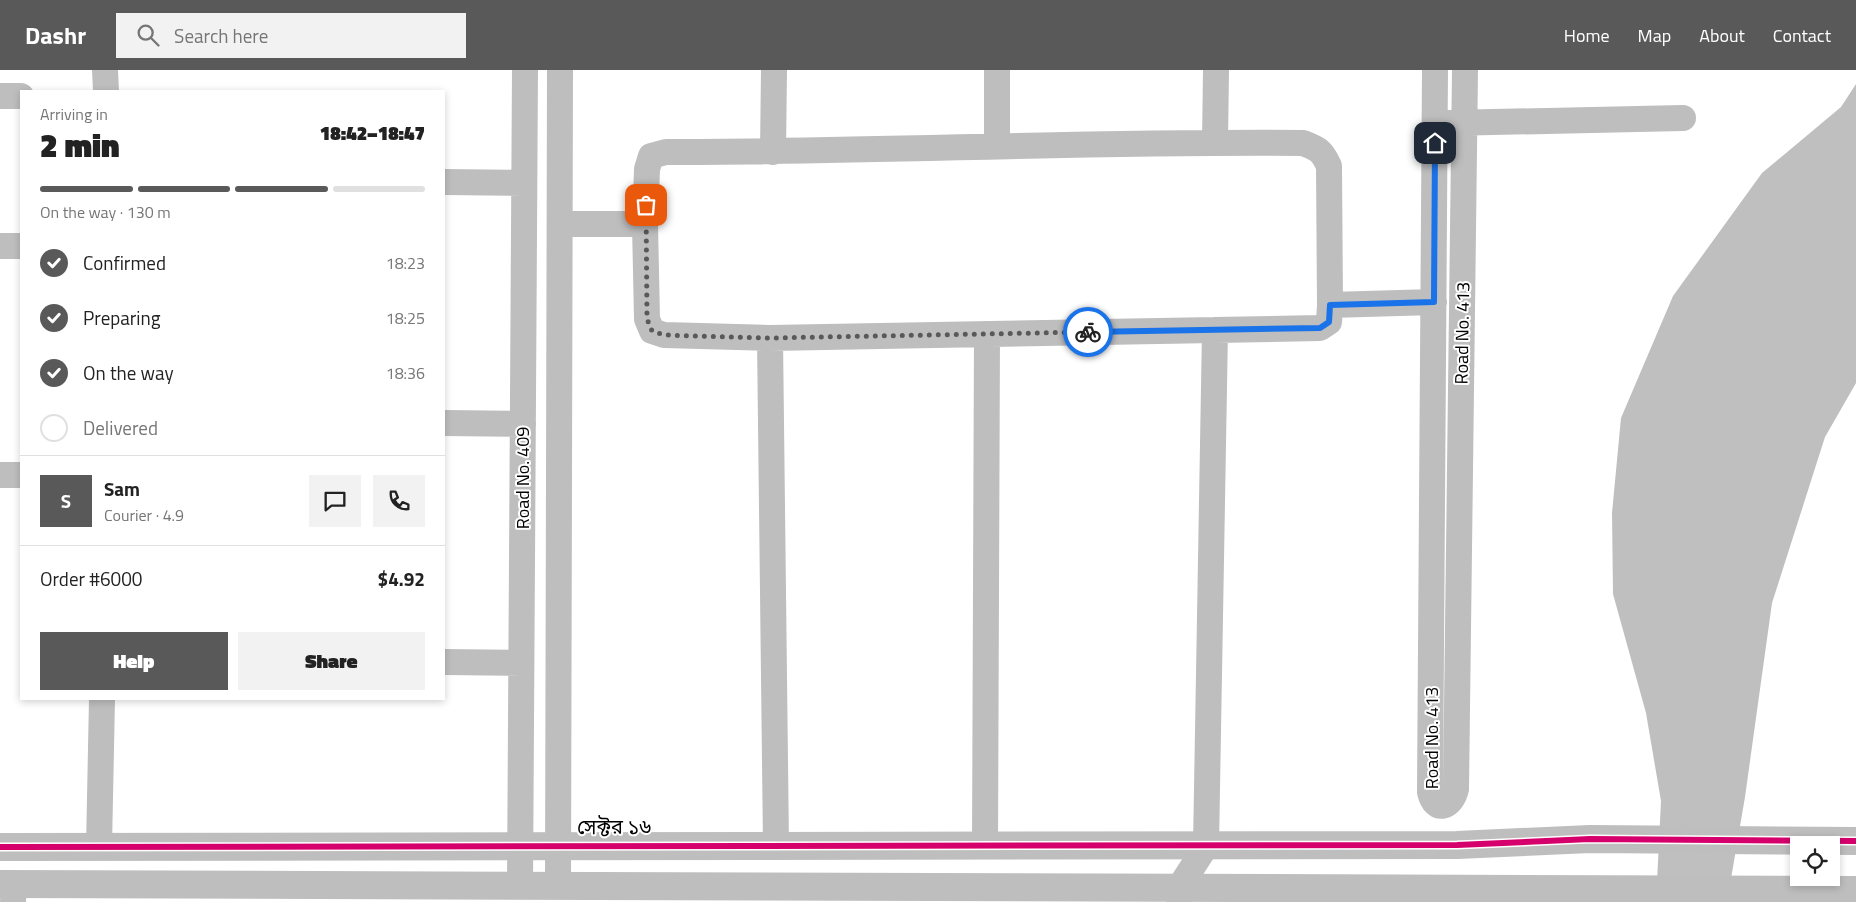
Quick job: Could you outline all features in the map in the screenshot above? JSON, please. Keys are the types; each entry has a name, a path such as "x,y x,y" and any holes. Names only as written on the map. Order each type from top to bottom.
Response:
{"street":[{"path":"105,70 106,90"},
{"name":"Road No. 409","path":"520,886 525,70"},
{"name":"Road No. 409","path":"558,886 560,70"},
{"path":"773,152 774,70"},
{"path":"997,70 997,145"},
{"path":"1215,142 1216,70"},
{"name":"Road No. 413","path":"1435,70 1430,792 1435,804 1442,806 1449,804 1454,798 1456,789 1465,70"},
{"path":"0,96 20,96"},
{"path":"1435,124 1683,118"},
{"path":"1215,142 1303,143 1315,147 1324,154 1329,166 1329,322 1320,328 770,338 664,335 652,331 647,319 645,224 647,168 651,156 666,152 773,152 997,145 1215,142"},
{"path":"445,182 524,183"},
{"path":"560,224 645,224"},
{"path":"0,246 20,246"},
{"path":"1330,305 1434,302"},
{"path":"1179,895 1206,846 1215,330"},
{"path":"985,846 987,334"},
{"path":"770,338 776,846"},
{"path":"445,423 523,424"},
{"path":"0,475 20,475"},
{"path":"445,662 521,663"},
{"path":"99,847 102,700"},
{"path":"0,847 1206,846 1457,845 1590,839 1856,841"},
{"path":"9,890 308,894 558,886 600,894 1179,895 1590,890 1856,890"}],"shaded area":[{"path":"1856,84 1856,383 1825,437 1772,603 1745,797 1727,902 1656,902 1661,801 1646,713 1613,594 1612,513 1621,418 1673,296 1762,173 1841,107"}],"cycle path":[{"path":"0,847 1457,845 1590,839 1856,841"}],"way so far":[{"path":"646,205 647,319 652,331 664,335 770,338 1088,332"}],"district":[{"name":"সেক্টর ১৬","path":"614,826"}],"route":[{"path":"1088,332 1320,328 1329,322 1330,305 1434,302 1435,143"}]}
